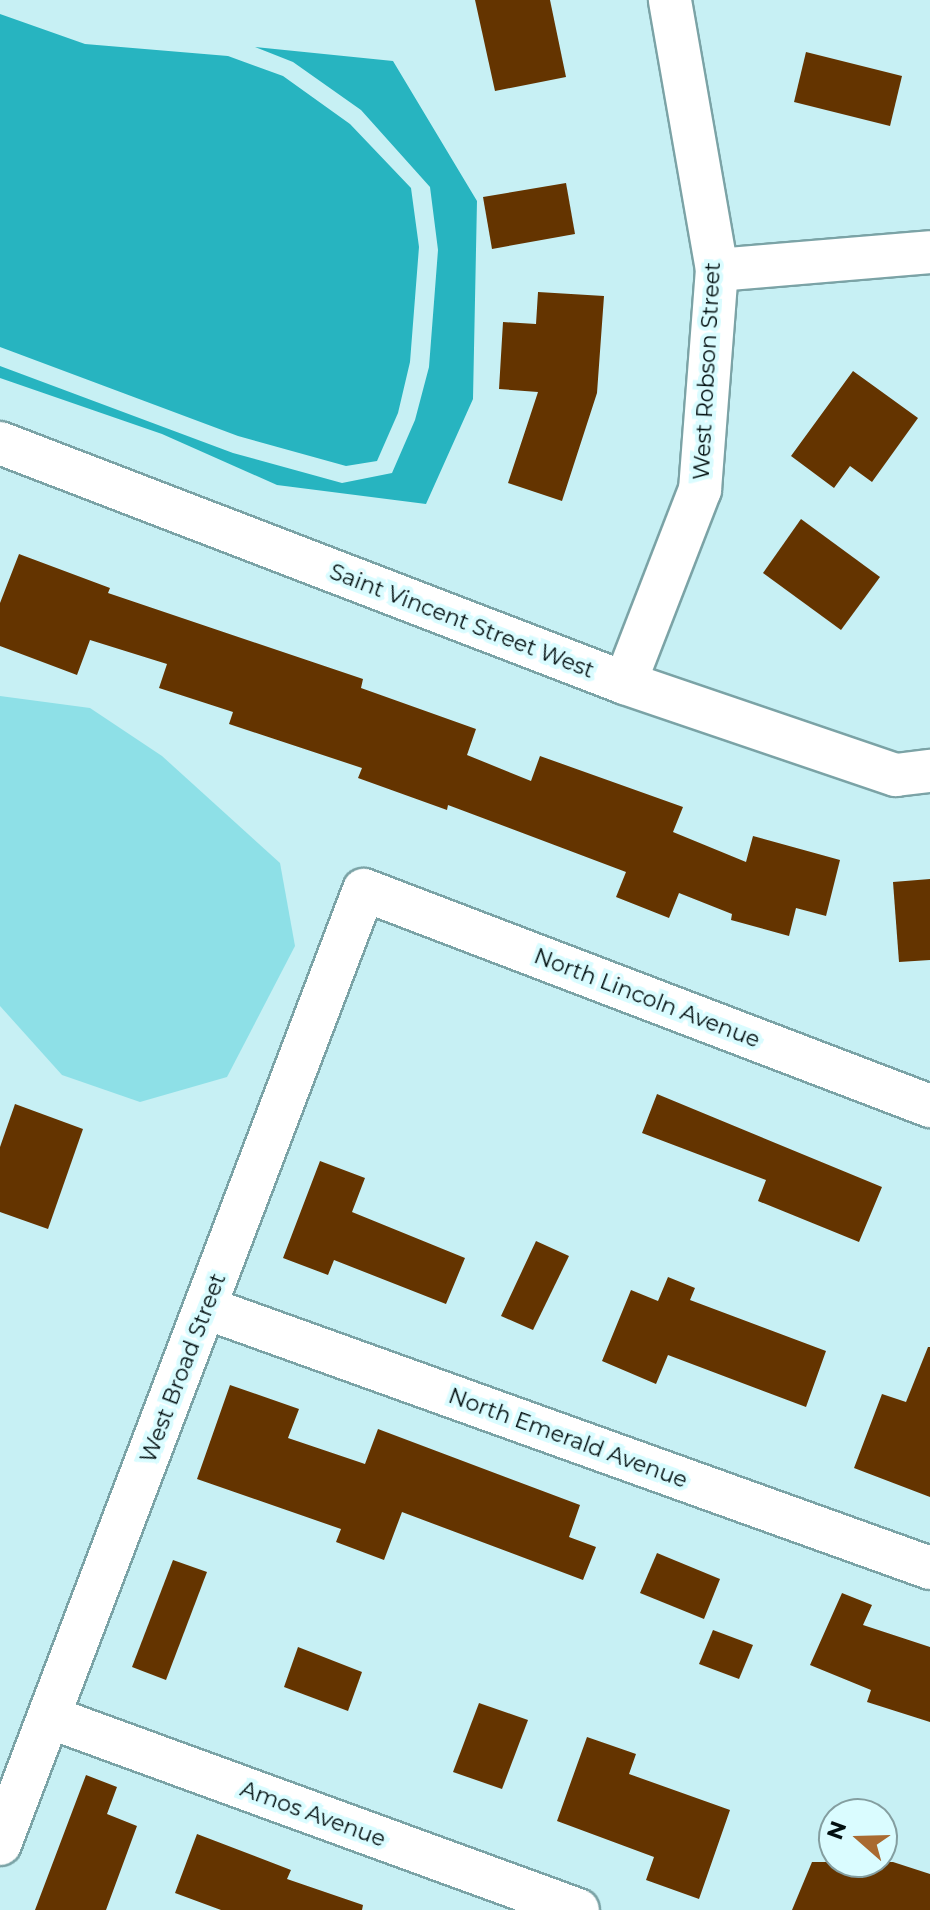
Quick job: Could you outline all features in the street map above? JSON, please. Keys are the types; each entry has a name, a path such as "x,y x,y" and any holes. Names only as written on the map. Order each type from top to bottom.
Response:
{"street":[{"name":"West Robson Street","path":"625,683 700,490 717,270 670,0"},
{"path":"717,270 930,252"},
{"name":"Saint Vincent Street West","path":"0,443 625,683 896,775 930,771"},
{"name":"North Lincoln Avenue","path":"364,890 930,1106"},
{"name":"West Broad Street","path":"0,1844 364,890"},
{"name":"North Emerald Avenue","path":"206,1308 930,1568"},
{"name":"Amos Avenue","path":"49,1717 578,1910"}],"shaded area":[{"path":"0,14 85,44 228,56 283,76 350,124 411,188 419,247 410,362 398,413 377,461 346,466 238,436 0,347"},
{"path":"255,47 393,61 477,201 473,399 426,504 277,485 162,434 0,378 0,366 233,453 342,483 392,473 415,420 429,367 438,250 430,187 361,110 293,62"},
{"path":"0,696 90,708 162,756 280,863 295,946 227,1077 140,1102 62,1075 0,1006"}],"building":[{"path":"475,0 550,0 566,77 495,91"},
{"path":"806,52 902,76 890,126 794,102"},
{"path":"566,183 575,234 492,249 483,197"},
{"path":"538,292 604,296 597,393 562,501 508,483 538,392 499,389 503,322 536,324"},
{"path":"853,371 918,418 872,482 850,466 834,488 791,456"},
{"path":"801,519 880,577 841,630 763,573"},
{"path":"19,554 110,588 108,593 363,679 361,688 476,729 467,755 531,781 540,756 683,807 673,832 746,862 753,836 840,860 826,916 796,908 789,936 731,920 732,914 679,893 669,918 616,897 626,872 448,805 447,810 358,778 362,768 229,724 233,712 159,688 167,664 90,640 77,675 0,646 0,603"},
{"path":"930,879 930,960 899,962 893,882"},
{"path":"657,1094 882,1187 859,1242 758,1201 766,1180 642,1133"},
{"path":"15,1104 83,1129 48,1229 0,1212 0,1147"},
{"path":"320,1161 365,1178 352,1212 465,1258 446,1304 334,1260 328,1275 283,1258"},
{"path":"536,1241 569,1256 533,1330 501,1316"},
{"path":"668,1277 695,1288 690,1300 826,1351 806,1407 668,1355 656,1384 602,1361 631,1290 658,1301"},
{"path":"928,1347 930,1497 854,1468 882,1394 906,1402"},
{"path":"230,1385 299,1409 288,1438 365,1464 378,1429 580,1505 569,1537 596,1547 583,1580 402,1512 384,1560 336,1542 341,1529 197,1479"},
{"path":"657,1553 720,1579 704,1619 640,1593"},
{"path":"173,1560 207,1572 166,1680 132,1667"},
{"path":"842,1593 872,1605 863,1625 930,1647 930,1722 867,1702 871,1690 810,1665"},
{"path":"713,1630 753,1645 739,1679 699,1664"},
{"path":"298,1647 362,1672 348,1711 284,1687"},
{"path":"479,1703 528,1720 502,1789 453,1772"},
{"path":"587,1737 636,1754 629,1774 730,1810 699,1899 646,1880 654,1857 557,1821"},
{"path":"86,1775 117,1787 107,1814 137,1826 106,1910 35,1910"},
{"path":"197,1834 291,1870 287,1879 363,1905 362,1910 221,1910 175,1893"},
{"path":"812,1862 818,1862 818,1878 898,1878 898,1864 930,1874 930,1910 792,1910"}]}
